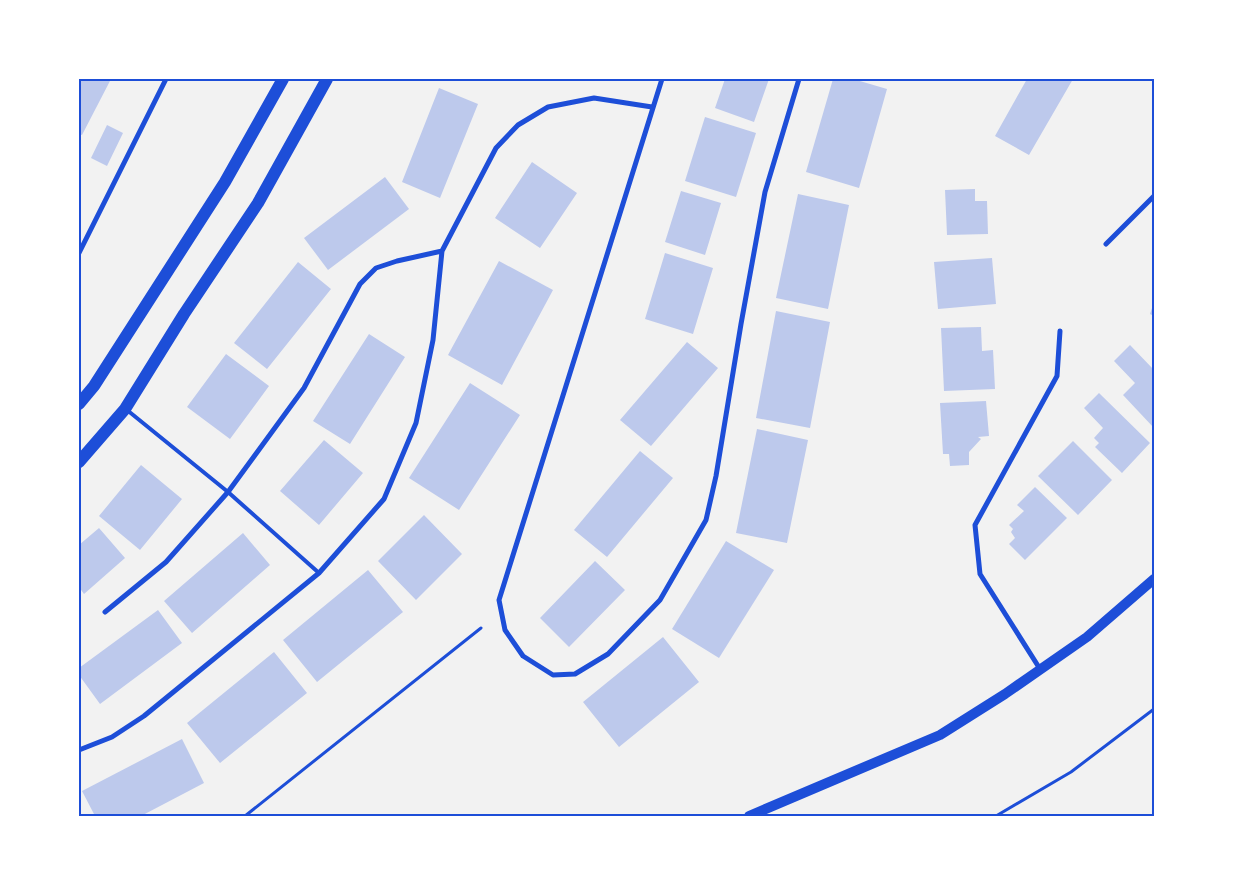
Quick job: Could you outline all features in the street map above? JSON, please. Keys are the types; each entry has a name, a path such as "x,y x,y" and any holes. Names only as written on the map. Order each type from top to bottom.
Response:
{"main road":[{"path":"79,404 94,386 225,182 283,79"},
{"path":"79,462 125,409 184,314 258,202 327,79"},
{"path":"749,816 940,735 1005,694 1087,637 1154,579"}],"street":[{"path":"79,253 166,79"},
{"path":"662,79 499,600 505,630 523,656 553,675 575,674 608,654 660,600 706,520 716,476 765,192 799,79"},
{"path":"79,750 112,737 144,716 319,573 384,499 416,423 433,340 442,251 496,148 518,125 548,107 594,98 652,107"},
{"path":"1106,244 1154,196"},
{"path":"105,612 166,562 228,492 304,388 360,284 376,268 397,261 442,251"},
{"path":"1040,670 980,574 974,525 1057,376 1060,331"}],"lane":[{"path":"125,409 228,492 319,573"}],"path":[{"path":"245,816 481,628"},
{"path":"996,816 1071,772 1154,709"}],"building":[{"path":"79,79 111,79 82,135 79,134"},
{"path":"725,79 769,79 754,122 715,108"},
{"path":"833,79 853,79 887,89 859,188 806,172"},
{"path":"1027,79 1073,79 1029,155 995,136"},
{"path":"439,88 478,104 440,198 402,182"},
{"path":"705,117 756,133 736,197 685,181"},
{"path":"107,125 123,133 107,166 91,158"},
{"path":"532,162 577,193 540,248 495,218"},
{"path":"385,177 409,209 328,270 304,238"},
{"path":"975,189 975,201 987,201 988,234 947,235 945,190"},
{"path":"681,191 721,203 705,255 665,242"},
{"path":"798,194 849,205 828,309 776,298"},
{"path":"665,253 713,268 693,334 645,319"},
{"path":"992,258 996,304 938,309 934,262"},
{"path":"499,261 553,290 502,385 448,355"},
{"path":"298,262 331,289 267,369 234,343"},
{"path":"1154,302 1154,316 1150,314"},
{"path":"776,311 830,322 810,428 756,418"},
{"path":"981,327 982,351 993,350 995,389 944,391 941,328"},
{"path":"369,334 405,357 350,444 313,421"},
{"path":"687,342 718,368 651,446 620,420"},
{"path":"1130,345 1154,370 1154,428 1123,395 1135,383 1114,361"},
{"path":"226,354 269,386 230,439 187,407"},
{"path":"470,383 520,415 459,510 409,478"},
{"path":"1099,393 1150,443 1122,473 1095,447 1099,443 1094,438 1103,428 1084,408"},
{"path":"986,401 989,436 978,437 981,439 969,452 969,465 950,466 949,454 943,454 940,403"},
{"path":"757,429 808,440 787,543 736,533"},
{"path":"324,440 363,473 319,525 280,491"},
{"path":"1073,441 1112,480 1078,515 1038,476"},
{"path":"640,451 673,478 607,557 574,530"},
{"path":"141,465 182,499 140,550 99,516"},
{"path":"1035,487 1067,518 1025,560 1009,544 1015,538 1011,532 1013,529 1009,525 1024,511 1017,505"},
{"path":"424,515 462,554 416,600 378,561"},
{"path":"99,528 125,558 84,594 79,587 79,545"},
{"path":"243,533 270,565 192,633 164,601"},
{"path":"726,541 774,570 719,658 672,629"},
{"path":"595,561 625,590 569,647 540,618"},
{"path":"368,570 403,612 317,682 283,640"},
{"path":"158,610 182,643 100,704 79,675 79,668"},
{"path":"663,637 699,682 619,747 583,702"},
{"path":"274,652 307,693 220,763 187,723"},
{"path":"182,739 204,783 141,816 95,816 82,791"}]}
